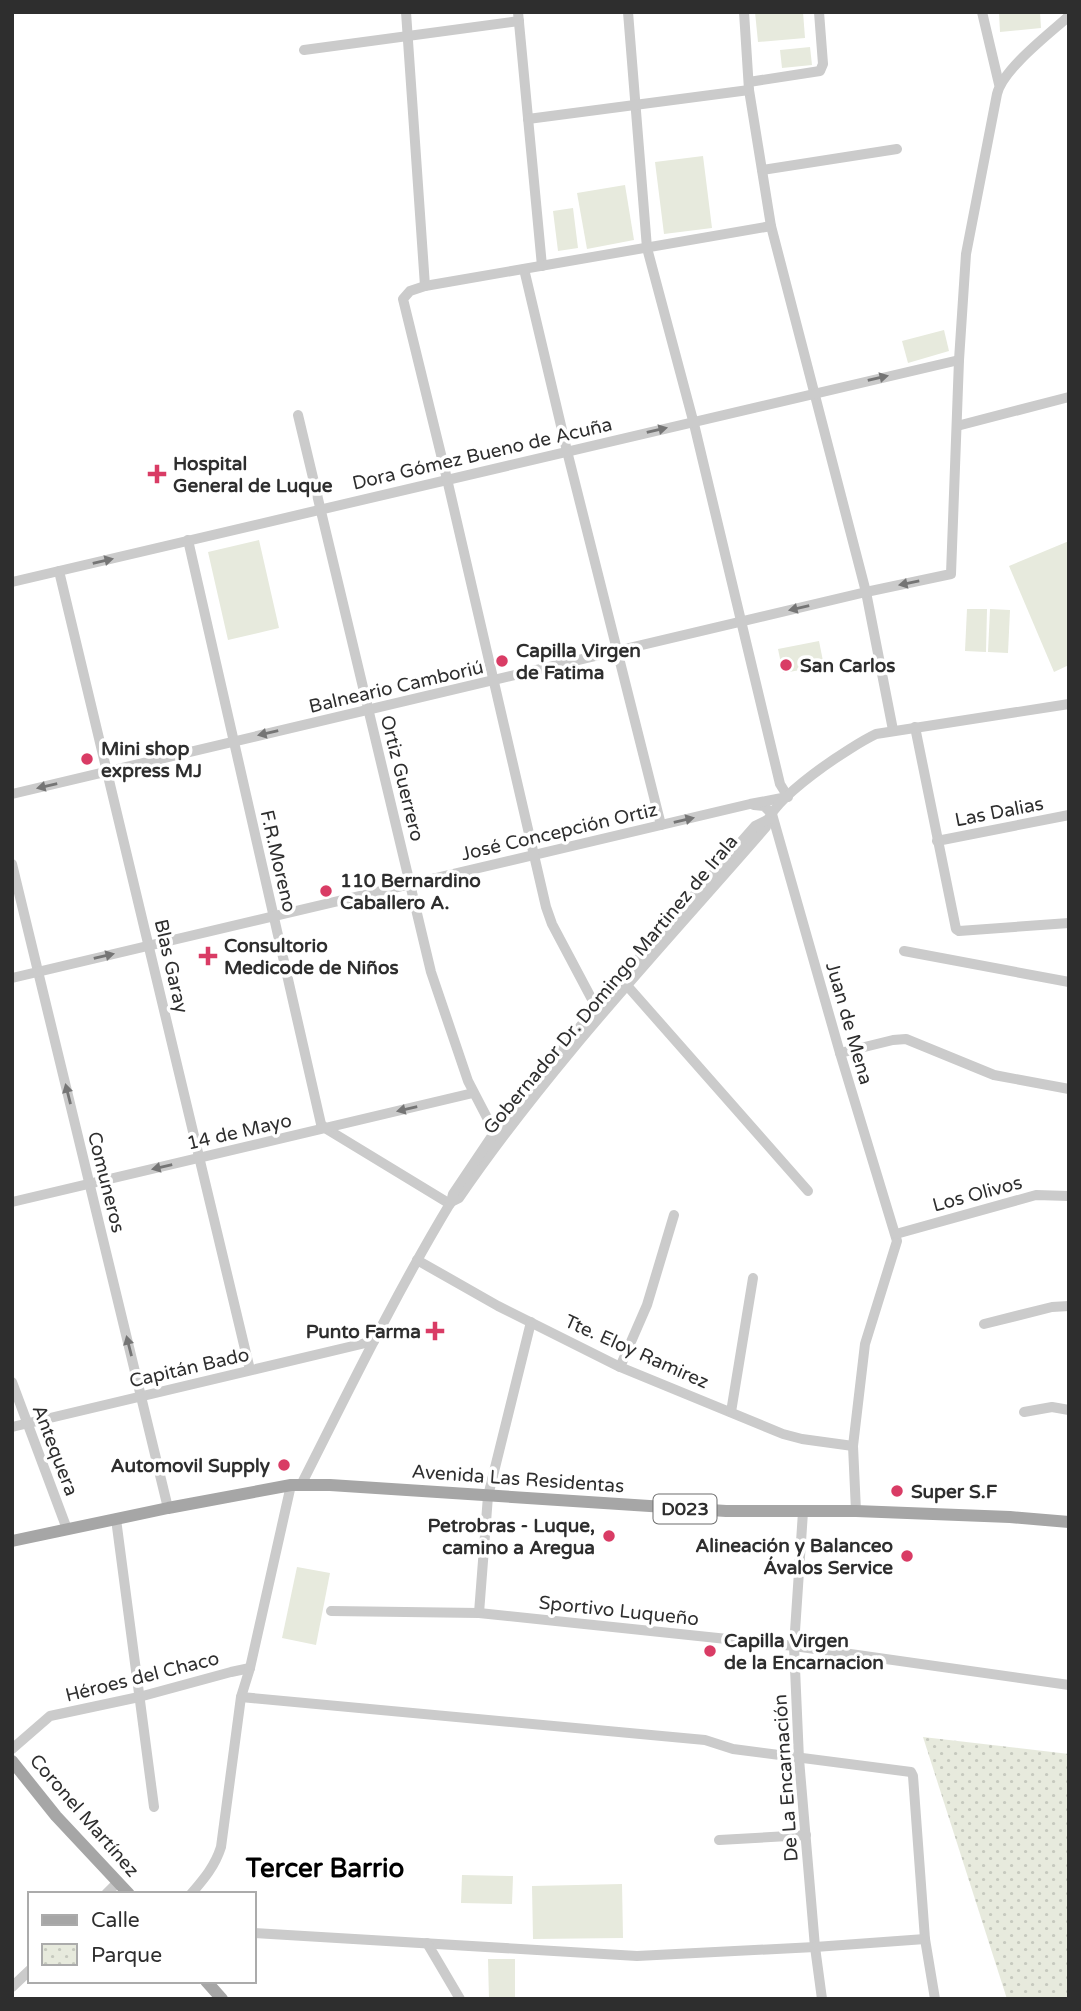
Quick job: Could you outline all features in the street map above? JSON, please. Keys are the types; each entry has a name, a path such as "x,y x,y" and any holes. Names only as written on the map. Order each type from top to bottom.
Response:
{"main road":[{"name":"Avenida Las Residentas","path":"12,1541 168,1508 296,1485 726,1511 856,1511 1069,1522"},
{"name":"Coronel Martínez","path":"12,1761 56,1816 127,1892"},
{"path":"208,1983 222,1999"}],"street":[{"path":"406,12 425,286"},
{"path":"628,12 647,248 743,621 780,784 788,797"},
{"path":"744,12 749,86 771,226 866,592 893,730"},
{"path":"528,119 636,105 820,71 823,64 819,12"},
{"path":"982,12 999,84 966,254 957,426 1069,397"},
{"path":"999,84 1069,16"},
{"path":"304,50 519,17 542,266"},
{"path":"762,170 897,149"},
{"path":"596,1007 552,924 546,907 447,479 402,303 407,293 425,286 771,226"},
{"path":"524,269 661,825"},
{"name":"Dora Gómez Bueno de Acuña","path":"12,582 959,359"},
{"name":"Ortiz Guerrero","path":"298,415 432,972 473,1093 497,1137"},
{"name":"Balneario Camboriú","path":"12,794 951,574 957,426"},
{"name":"F.R.Moreno","path":"188,541 321,1124 325,1128"},
{"name":"Blas Garay","path":"59,571 250,1370"},
{"name":"José Concepción Ortiz","path":"12,978 788,797 830,762 876,734 1069,704"},
{"path":"915,727 955,926 959,931 1069,923"},
{"name":"Gobernador Dr. Domingo Martinez de Irala","path":"497,1137 624,982 766,827 769,817 788,797"},
{"path":"750,804 764,806 769,817"},
{"name":"Las Dalias","path":"937,841 1069,815"},
{"name":"Juan de Mena","path":"769,817 896,1238"},
{"name":"Comuneros","path":"12,864 168,1508"},
{"path":"904,951 1069,982"},
{"path":"624,982 808,1191"},
{"name":"Gobernador Dr. Domingo Martinez de Irala","path":"193,1892 217,1859 241,1697 296,1485 450,1203 459,1198 497,1137 596,1007 624,982"},
{"path":"840,1054 906,1039 994,1074 1069,1089"},
{"name":"14 de Mayo","path":"12,1202 473,1093"},
{"path":"325,1128 450,1203"},
{"name":"Los Olivos","path":"896,1238 1036,1195 1069,1196"},
{"path":"620,1367 647,1305 674,1215"},
{"path":"856,1511 853,1446 865,1344 896,1238"},
{"name":"Tte. Eloy Ramirez","path":"417,1260 498,1306 620,1367 783,1434 802,1440 853,1446"},
{"path":"731,1412 753,1278"},
{"path":"984,1324 1052,1307 1069,1306"},
{"path":"479,1613 488,1496 531,1322"},
{"name":"Capitán Bado","path":"12,1427 374,1341"},
{"name":"Antequera","path":"12,1382 67,1529"},
{"path":"1024,1412 1052,1407 1069,1410"},
{"name":"De La Encarnación","path":"803,1512 794,1646 799,1759 822,1999"},
{"path":"116,1519 154,1807"},
{"name":"Sportivo Luqueño","path":"331,1611 479,1613 794,1646 1069,1685"},
{"name":"Héroes del Chaco","path":"12,1749 50,1716 139,1697 250,1668"},
{"path":"241,1697 705,1740 733,1749 909,1771 912,1774 925,1939 935,1999"},
{"path":"719,1840 806,1835"},
{"path":"108,1892 118,1882"},
{"path":"256,1933 637,1956 925,1939"},
{"path":"427,1943 460,1999"},
{"path":"12,1987 28,1972"}],"green space":[{"path":"755,12 803,12 805,38 758,42"},
{"path":"999,12 1040,12 1041,28 1000,32"},
{"path":"810,47 812,65 782,68 780,50"},
{"path":"703,156 712,228 664,234 655,162"},
{"path":"625,185 634,240 587,249 577,193"},
{"path":"573,208 578,248 558,251 553,211"},
{"path":"944,330 949,351 908,363 902,341"},
{"path":"259,540 279,628 228,640 208,552"},
{"path":"1069,541 1069,665 1054,672 1009,566"},
{"path":"967,609 987,609 986,652 965,651"},
{"path":"990,609 1010,610 1008,653 988,652"},
{"path":"819,641 824,666 783,673 778,649"},
{"path":"297,1567 330,1573 316,1645 282,1638"},
{"path":"923,1737 1069,1754 1069,1999 1007,1999"},
{"path":"462,1875 513,1876 512,1904 461,1903"},
{"path":"622,1884 623,1938 533,1939 532,1886"},
{"path":"488,1959 515,1959 515,1999 489,1999"}],"place":[{"name":"Hospital General de Luque","path":"157,474"},
{"name":"Capilla Virgen de Fatima","path":"502,661"},
{"name":"San Carlos","path":"786,665"},
{"name":"Mini shop express MJ","path":"87,759"},
{"name":"110 Bernardino Caballero A.","path":"326,891"},
{"name":"Consultorio Medicode de Niños","path":"208,956"},
{"name":"Punto Farma","path":"435,1331"},
{"name":"Automovil Supply","path":"284,1465"},
{"name":"Super S.F","path":"897,1491"},
{"name":"Petrobras - Luque, camino a Aregua","path":"609,1536"},
{"name":"Alineación y Balanceo Ávalos Service","path":"907,1556"},
{"name":"Capilla Virgen de la Encarnacion","path":"710,1651"}],"district":[{"name":"Tercer Barrio","path":"325,1868"}]}
